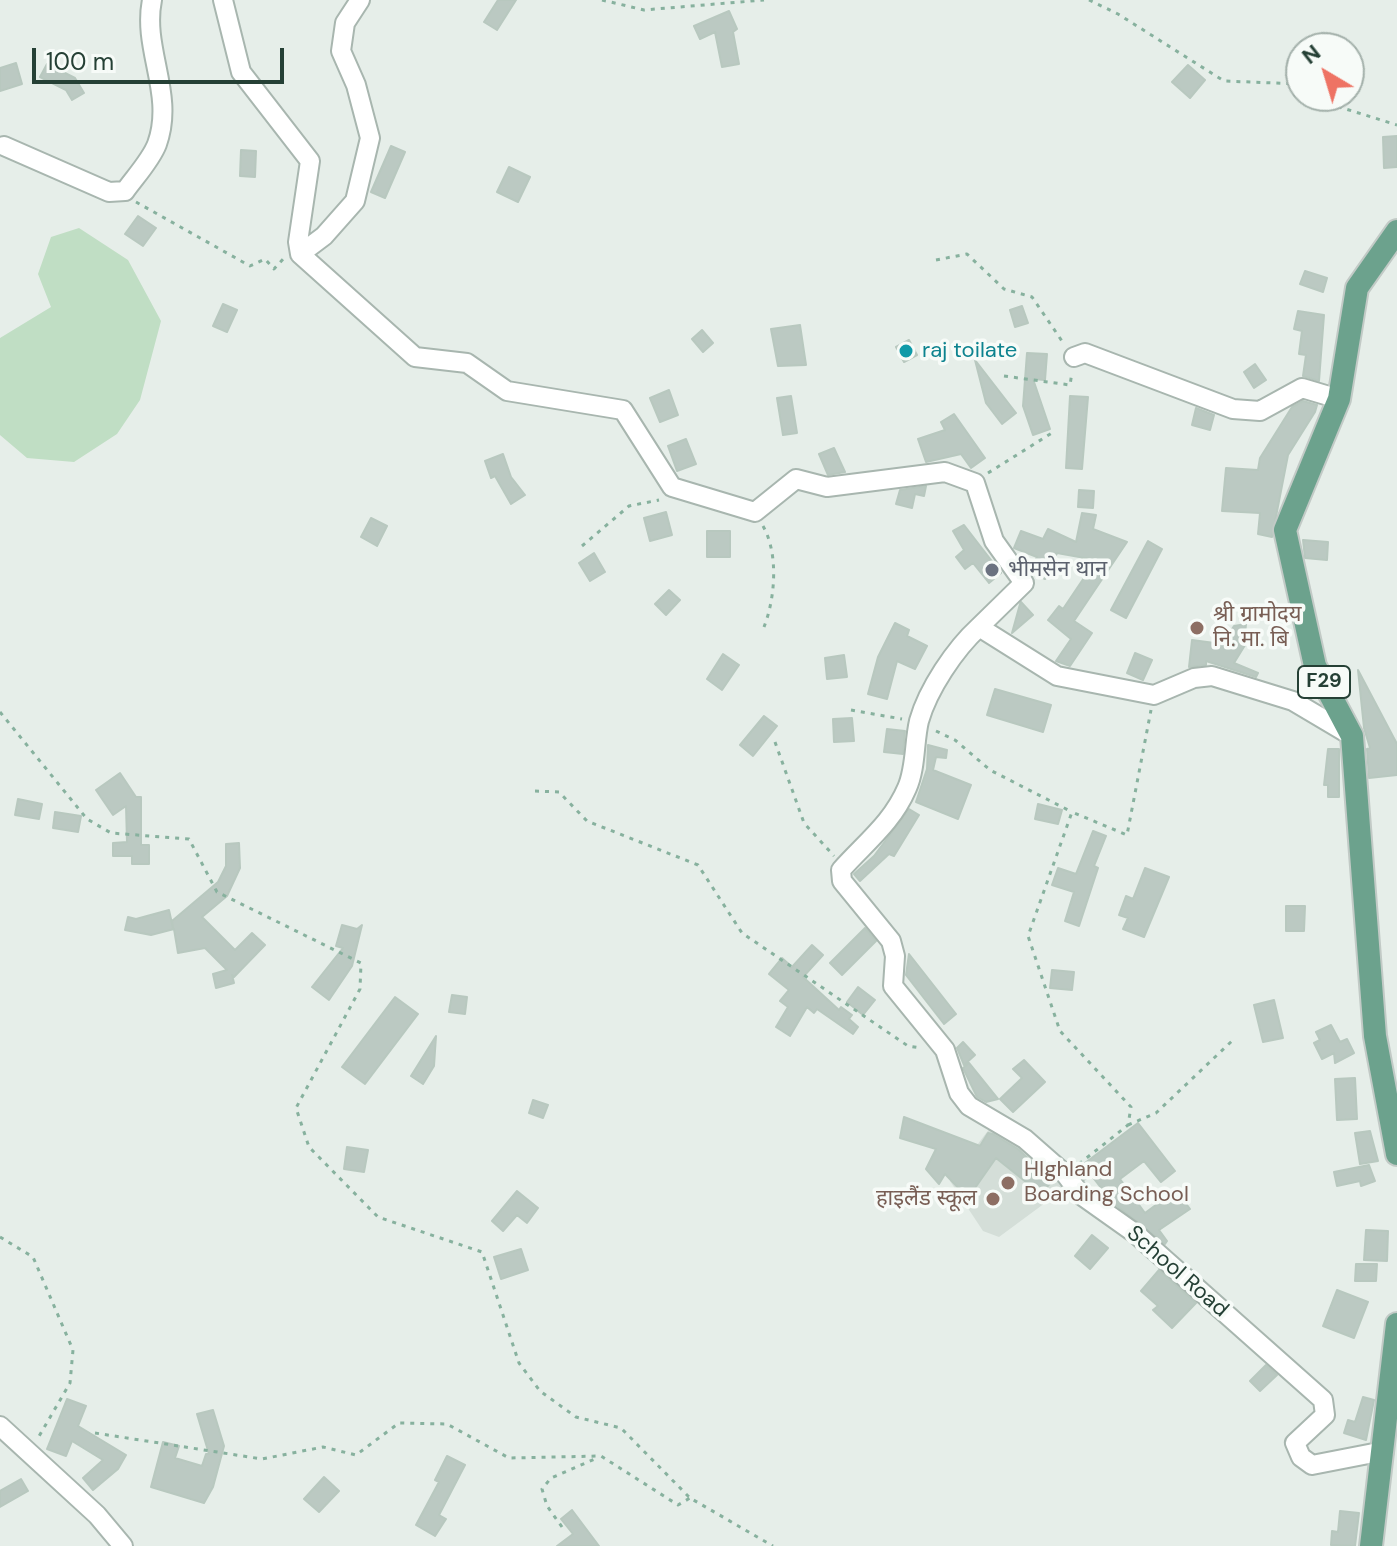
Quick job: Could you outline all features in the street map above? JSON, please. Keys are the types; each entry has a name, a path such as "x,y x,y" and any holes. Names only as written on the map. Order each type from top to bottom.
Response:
{"main road":[{"name":"F29","path":"1397,231 1357,288 1339,399 1285,530 1315,666 1352,736 1375,1036 1397,1154"},
{"path":"1371,1546 1397,1324"}],"street":[{"path":"4,146 109,192 125,191 157,145 165,104 148,19 152,0"},
{"path":"223,0 241,72 310,161 299,248"},
{"path":"299,248 324,236 355,201 370,138 356,85 341,51 345,23 360,0"},
{"path":"299,248 415,357 467,363 507,391 623,410 672,487 755,512 796,479 827,487 945,472 975,483 994,541 1024,583 965,640 924,707 910,783 898,808 883,829 841,870"},
{"path":"1074,357 1085,353 1233,409 1260,411 1302,388 1339,399"},
{"path":"979,627 1057,676 1154,695 1194,678 1212,676 1293,701 1352,736"},
{"name":"School Road","path":"841,870 842,881 891,941 895,956 893,986 945,1050 959,1093 969,1106 1025,1139 1066,1175 1081,1195 1136,1234 1323,1400 1325,1415 1295,1443 1301,1457 1312,1465 1384,1451"},
{"path":"0,1426 97,1515 123,1546"}],"path":[{"path":"602,0 644,10 764,0"},
{"path":"1089,0 1118,14 1224,81 1285,83"},
{"path":"1355,112 1397,125"},
{"path":"125,191 142,207 250,266 265,259 274,269 299,248"},
{"path":"936,260 967,254 1004,289 1032,297 1074,357 1070,385 1004,376"},
{"path":"975,483 1055,431"},
{"path":"582,546 629,506 667,498 672,487"},
{"path":"755,512 769,536 774,602 764,627"},
{"path":"851,710 919,722 955,740 990,770 1072,812 1127,835 1154,695"},
{"path":"0,712 87,819 111,833 189,839 217,892 361,963 360,989 296,1108 309,1147 378,1217 482,1252 519,1363 540,1391 576,1417 621,1428 690,1498 773,1546"},
{"path":"775,742 804,823 832,853 841,870"},
{"path":"535,791 559,792 587,821 698,865 742,933 908,1046 945,1050"},
{"path":"1072,812 1028,936 1060,1031 1131,1107 1128,1125"},
{"path":"1066,1175 1128,1125 1156,1113 1233,1040"},
{"path":"0,1237 33,1257 73,1350 70,1383 30,1451"},
{"path":"95,1433 262,1459 323,1447 356,1455 399,1423 447,1424 509,1458 601,1456 678,1505 690,1498"},
{"path":"562,1527 547,1506 542,1489 551,1478 601,1456"}],"shaded area":[{"name":"HIghland Boarding School","path":"993,1124 1068,1186 999,1237 983,1231 950,1181"}],"green space":[{"path":"79,228 128,260 161,321 140,400 117,434 74,462 27,458 0,435 0,338 51,307 38,274 51,237"}],"building":[{"path":"498,0 516,0 497,30 484,22"},
{"path":"729,11 737,29 733,32 739,64 722,67 715,32 700,39 694,26"},
{"path":"16,63 22,84 0,91 0,68"},
{"path":"47,64 75,78 84,93 72,100 66,90 40,77"},
{"path":"1188,65 1205,80 1190,98 1172,82"},
{"path":"1397,136 1397,167 1384,168 1383,137"},
{"path":"391,146 405,152 385,198 371,192"},
{"path":"241,150 256,151 255,177 240,176"},
{"path":"509,167 530,177 518,202 497,192"},
{"path":"138,216 156,228 143,246 125,234"},
{"path":"1305,271 1327,278 1323,292 1300,284"},
{"path":"223,304 237,310 227,332 213,326"},
{"path":"1022,306 1028,323 1015,327 1010,310"},
{"path":"1298,311 1324,315 1319,381 1303,376 1306,355 1299,354 1302,331 1294,329"},
{"path":"800,325 806,365 778,366 771,329"},
{"path":"702,330 713,343 703,352 692,339"},
{"name":"raj toilate","path":"909,340 917,355 904,362 896,347"},
{"path":"1027,353 1047,354 1045,380 1033,379 1050,429 1033,435 1023,406"},
{"path":"975,360 1016,413 1002,424 986,403"},
{"path":"1255,364 1266,380 1254,388 1244,372"},
{"path":"669,390 678,415 660,422 650,398"},
{"path":"791,396 797,433 783,435 777,398"},
{"path":"1070,396 1088,397 1082,469 1066,468"},
{"path":"1303,401 1317,405 1315,412 1288,455 1272,537 1258,534 1260,513 1222,511 1226,468 1258,470 1260,458 1292,407"},
{"path":"1196,408 1214,415 1210,430 1192,425"},
{"path":"954,414 985,458 971,468 961,454 926,462 918,439 945,430 941,422"},
{"path":"686,439 696,464 677,471 668,446"},
{"path":"834,448 845,472 828,475 819,454"},
{"path":"503,454 511,477 525,495 511,504 495,476 491,478 485,461"},
{"path":"926,486 924,496 915,494 912,508 896,504 900,490"},
{"path":"1079,490 1094,491 1093,508 1078,507"},
{"path":"666,512 672,535 650,541 644,518"},
{"path":"1082,513 1096,515 1093,529 1127,542 1074,621 1092,633 1070,666 1056,661 1071,639 1048,620 1059,606 1063,609 1096,560 1057,553 1045,579 1030,571 1037,557 1014,548 1021,531 1043,539 1048,529 1076,542"},
{"path":"371,518 387,526 377,546 361,537"},
{"path":"964,525 1001,573 989,583 973,563 965,569 956,557 964,550 953,531"},
{"path":"707,531 730,531 730,557 707,557"},
{"path":"1303,540 1328,542 1327,560 1305,558"},
{"path":"1148,541 1162,549 1126,618 1111,610"},
{"path":"594,553 605,572 590,581 579,563"},
{"path":"669,590 680,600 666,615 655,604"},
{"path":"1020,604 1033,615 1012,633"},
{"path":"895,623 909,630 907,636 927,646 915,669 897,661 887,699 868,694 878,657"},
{"path":"1246,624 1245,634 1250,637 1234,663 1258,673 1256,677 1206,661 1206,665 1189,667 1192,640 1222,644 1234,626"},
{"path":"1135,653 1152,660 1143,680 1127,673"},
{"path":"723,654 739,665 722,690 707,679"},
{"path":"844,655 847,677 827,679 825,658"},
{"path":"1358,670 1397,744 1397,775 1369,778 1367,749 1370,748 1364,728"},
{"path":"995,689 1051,705 1043,732 987,715"},
{"path":"764,716 777,726 753,756 740,745"},
{"path":"852,718 854,741 834,742 833,719"},
{"path":"887,729 905,731 903,754 884,752"},
{"path":"928,745 947,750 946,758 936,757 933,770 971,785 958,819 916,802 927,769"},
{"path":"1328,749 1339,749 1339,797 1328,797 1328,785 1324,785"},
{"path":"120,773 136,797 141,797 141,845 149,845 149,864 132,864 132,856 113,856 113,843 127,842 126,806 113,815 96,790"},
{"path":"18,799 42,804 39,819 15,815"},
{"path":"1038,804 1062,810 1058,824 1035,819"},
{"path":"909,809 919,815 894,856 889,854 860,881 854,874 874,856"},
{"path":"55,812 81,816 78,832 53,828"},
{"path":"1093,831 1106,836 1094,866 1098,868 1079,926 1065,921 1074,892 1052,885 1058,868 1076,874"},
{"path":"239,843 240,868 227,896 202,917 235,950 252,933 265,945 234,977 232,975 234,983 216,988 213,974 227,970 205,948 178,953 174,929 151,935 125,930 128,917 136,919 169,910 173,928 172,921 218,882 226,866 226,844"},
{"path":"1145,868 1169,877 1144,937 1123,929 1128,918 1119,915 1126,896 1133,899"},
{"path":"1286,906 1305,906 1304,931 1286,931"},
{"path":"342,925 357,929 362,925 352,966 329,1000 312,987 343,948 336,946"},
{"path":"865,928 876,941 842,975 830,963"},
{"path":"812,945 823,955 803,977 839,1010 841,1007 852,1015 849,1019 858,1027 853,1034 817,1009 814,1013 807,1007 790,1036 776,1027 788,1007 780,1001 789,990 769,974 782,958 792,967"},
{"path":"909,954 956,1014 944,1024 906,975"},
{"path":"1052,970 1074,972 1072,990 1050,988"},
{"path":"858,987 875,1000 863,1015 847,1002"},
{"path":"452,995 467,997 465,1014 449,1012"},
{"path":"395,997 418,1014 365,1084 342,1067"},
{"path":"1274,1000 1283,1038 1263,1042 1254,1005"},
{"path":"1331,1025 1340,1042 1347,1039 1354,1053 1335,1063 1334,1053 1322,1059 1314,1043 1320,1040 1316,1032"},
{"path":"436,1036 434,1066 423,1084 411,1076"},
{"path":"963,1042 975,1055 964,1065 957,1048"},
{"path":"1024,1060 1045,1082 1013,1112 1000,1099 1022,1078 1013,1069"},
{"path":"969,1063 998,1099 986,1102 977,1097 963,1068"},
{"path":"1355,1078 1357,1119 1337,1120 1335,1079"},
{"path":"533,1100 548,1105 543,1118 529,1113"},
{"path":"904,1117 980,1146 988,1133 993,1134 1018,1149 1052,1181 1041,1194 996,1158 968,1198 945,1174 939,1184 926,1169 936,1149 900,1138"},
{"path":"1138,1123 1175,1171 1161,1182 1144,1161 1120,1179 1145,1213 1176,1190 1190,1209 1159,1230 1167,1241 1165,1244 1112,1202 1091,1175 1084,1180 1077,1169"},
{"path":"1370,1131 1378,1161 1360,1164 1355,1133"},
{"path":"347,1147 368,1150 364,1172 344,1169"},
{"path":"1369,1165 1375,1181 1361,1186 1360,1181 1337,1186 1334,1172"},
{"path":"517,1191 538,1208 527,1223 517,1215 503,1231 492,1221"},
{"path":"1366,1230 1388,1231 1387,1261 1364,1260"},
{"path":"1092,1235 1108,1248 1090,1269 1075,1256"},
{"path":"521,1249 528,1270 501,1279 494,1257"},
{"path":"1356,1264 1377,1264 1376,1281 1355,1281"},
{"path":"1159,1270 1196,1303 1172,1328 1153,1310 1158,1306 1141,1291"},
{"path":"1337,1290 1368,1302 1354,1338 1323,1326"},
{"path":"1266,1365 1277,1375 1260,1391 1250,1381"},
{"path":"1363,1397 1374,1400 1366,1440 1344,1433 1348,1420 1355,1422"},
{"path":"67,1399 86,1406 78,1426 126,1455 118,1469 93,1490 83,1478 103,1460 72,1441 66,1456 47,1449"},
{"path":"213,1410 224,1446 213,1487 204,1503 151,1487 163,1442 179,1446 175,1458 202,1466 206,1454 209,1454 197,1414"},
{"path":"447,1456 465,1465 439,1515 446,1519 435,1536 416,1525 439,1482 435,1480"},
{"path":"324,1477 339,1491 319,1512 304,1499"},
{"path":"21,1479 28,1491 0,1507 0,1491"},
{"path":"572,1510 599,1546 557,1546 573,1534 561,1519"},
{"path":"1340,1511 1359,1513 1355,1546 1331,1545 1332,1531 1338,1532"}],"place":[{"name":"raj toilate","path":"906,351"},
{"name":"भीमसेन थान","path":"992,570"},
{"name":"श्री ग्रामोदय नि. मा. बि","path":"1197,628"},
{"name":"HIghland Boarding School","path":"1008,1183"},
{"name":"हाइलैंड स्कूल","path":"993,1199"}]}
